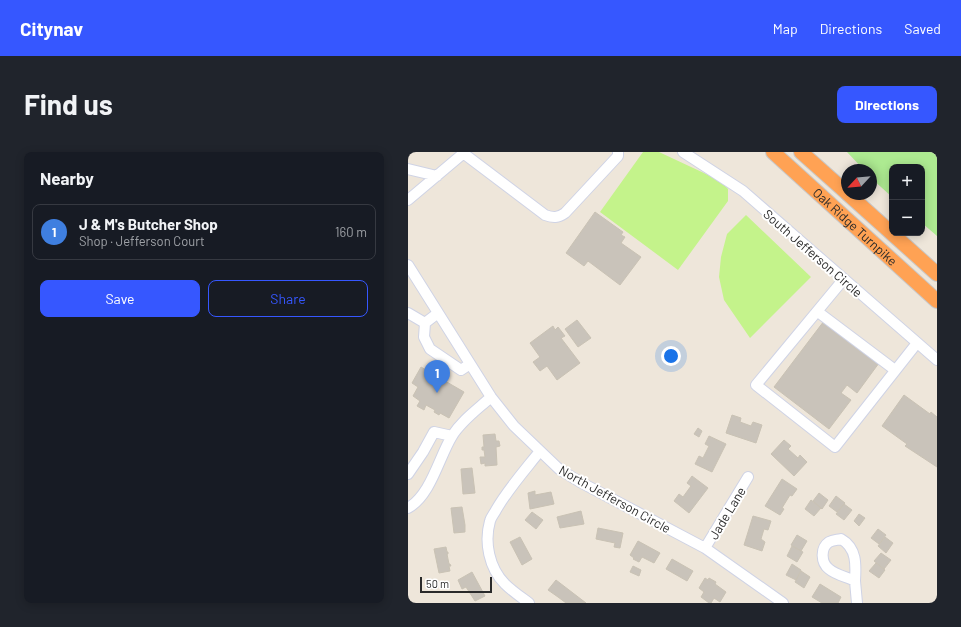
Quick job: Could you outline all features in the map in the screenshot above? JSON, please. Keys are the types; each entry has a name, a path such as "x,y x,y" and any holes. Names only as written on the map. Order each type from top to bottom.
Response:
{"highway":[{"name":"Oak Ridge Turnpike","path":"773,152 937,301"},
{"name":"Oak Ridge Turnpike","path":"801,152 841,189"},
{"name":"Oak Ridge Turnpike","path":"854,200 937,274"}],"street":[{"name":"South Jefferson Circle","path":"683,152 743,191 937,360"},
{"path":"408,200 464,153 544,215 550,217 560,216 618,154"},
{"path":"408,169 437,176"},
{"name":"North Jefferson Circle","path":"408,265 491,397 514,426 559,469 580,482 705,548 783,603"},
{"path":"844,280 756,385 835,448 917,343"},
{"path":"408,312 425,323"},
{"path":"818,312 896,370"},
{"path":"438,313 425,323 424,337 430,349 461,370 470,364"},
{"path":"408,508 412,506 425,491 452,436 461,424 491,397"},
{"path":"408,474 415,465 434,432 452,436"},
{"path":"529,603 505,584 497,574 488,551 488,539 490,521 500,504 540,451"},
{"name":"Jade Lane","path":"705,548 748,477"},
{"path":"855,581 857,603"}],"green space":[{"path":"643,152 659,152 721,181 728,189 728,201 678,270 600,212"},
{"path":"847,152 937,152 937,236 925,226 925,164 889,164 889,194 877,183 877,164 858,164"},
{"path":"746,215 811,277 750,338 724,300 719,277 721,257 727,234"}],"building":[{"path":"595,212 623,232 621,235 625,237 621,243 641,257 620,285 588,261 584,266 566,253"},
{"path":"577,320 591,338 578,347 565,329"},
{"path":"824,321 879,363 857,393 847,385 841,393 851,400 829,429 774,387"},
{"path":"553,326 555,330 558,327 565,336 561,338 580,363 557,380 547,366 540,371 533,362 540,357 530,343"},
{"path":"421,367 464,392 449,418 440,413 439,415 434,412 435,410 426,405 424,410 417,406 420,401 413,396 418,387 412,383"},
{"path":"904,395 930,414 931,412 937,417 937,467 905,446 907,444 882,426"},
{"path":"732,415 741,418 740,422 751,426 753,422 762,425 756,443 726,433"},
{"path":"698,428 702,431 699,437 694,434"},
{"path":"495,434 496,441 499,441 500,446 496,447 497,465 485,466 485,463 481,464 480,457 485,457 484,450 482,450 482,447 484,447 483,435"},
{"path":"709,436 726,444 712,472 695,464 699,456 703,458 709,446 705,444"},
{"path":"784,440 791,446 788,449 798,458 800,455 807,462 794,476 771,454"},
{"path":"472,468 475,493 463,494 461,469"},
{"path":"692,476 708,488 689,513 674,501 679,494 683,497 691,486 687,483"},
{"path":"782,479 797,489 792,496 790,495 782,508 784,509 780,515 765,506"},
{"path":"535,491 535,495 551,492 554,504 530,509 528,493"},
{"path":"819,493 828,500 822,509 813,501"},
{"path":"836,496 845,503 837,512 829,506"},
{"path":"811,500 821,508 814,516 805,509"},
{"path":"844,504 852,510 844,520 836,514"},
{"path":"462,507 465,532 454,533 451,508"},
{"path":"581,511 584,524 560,528 557,517"},
{"path":"532,512 543,520 536,529 525,520"},
{"path":"859,514 865,518 859,526 854,521"},
{"path":"753,516 771,521 768,530 764,529 761,539 765,542 762,551 744,545"},
{"path":"598,528 623,533 620,548 614,547 615,543 596,539"},
{"path":"878,529 886,535 879,544 871,538"},
{"path":"797,535 807,541 801,551 791,545"},
{"path":"520,537 532,559 522,565 510,542"},
{"path":"885,537 893,543 886,553 878,546"},
{"path":"638,541 660,553 654,563 642,557 639,562 633,559 634,558 630,555"},
{"path":"792,546 803,552 797,562 787,556"},
{"path":"446,547 449,564 451,566 449,566 450,571 439,573 434,549"},
{"path":"881,553 891,560 884,569 874,561"},
{"path":"672,559 693,571 687,581 666,569"},
{"path":"876,563 885,570 879,578 869,571"},
{"path":"792,564 801,570 796,580 786,575"},
{"path":"633,566 641,570 639,576 630,572"},
{"path":"801,571 810,577 804,588 795,582"},
{"path":"472,572 485,596 475,601 466,587 462,589 458,580"},
{"path":"705,578 708,580 709,578 716,582 715,584 726,592 720,602 714,598 711,603 709,603 701,597 704,592 699,588"},
{"path":"556,580 586,603 566,603 548,590"},
{"path":"820,584 841,597 838,603 822,603 812,597"}],"place":[{"name":"J & M's Butcher Shop","path":"437,393"}]}
